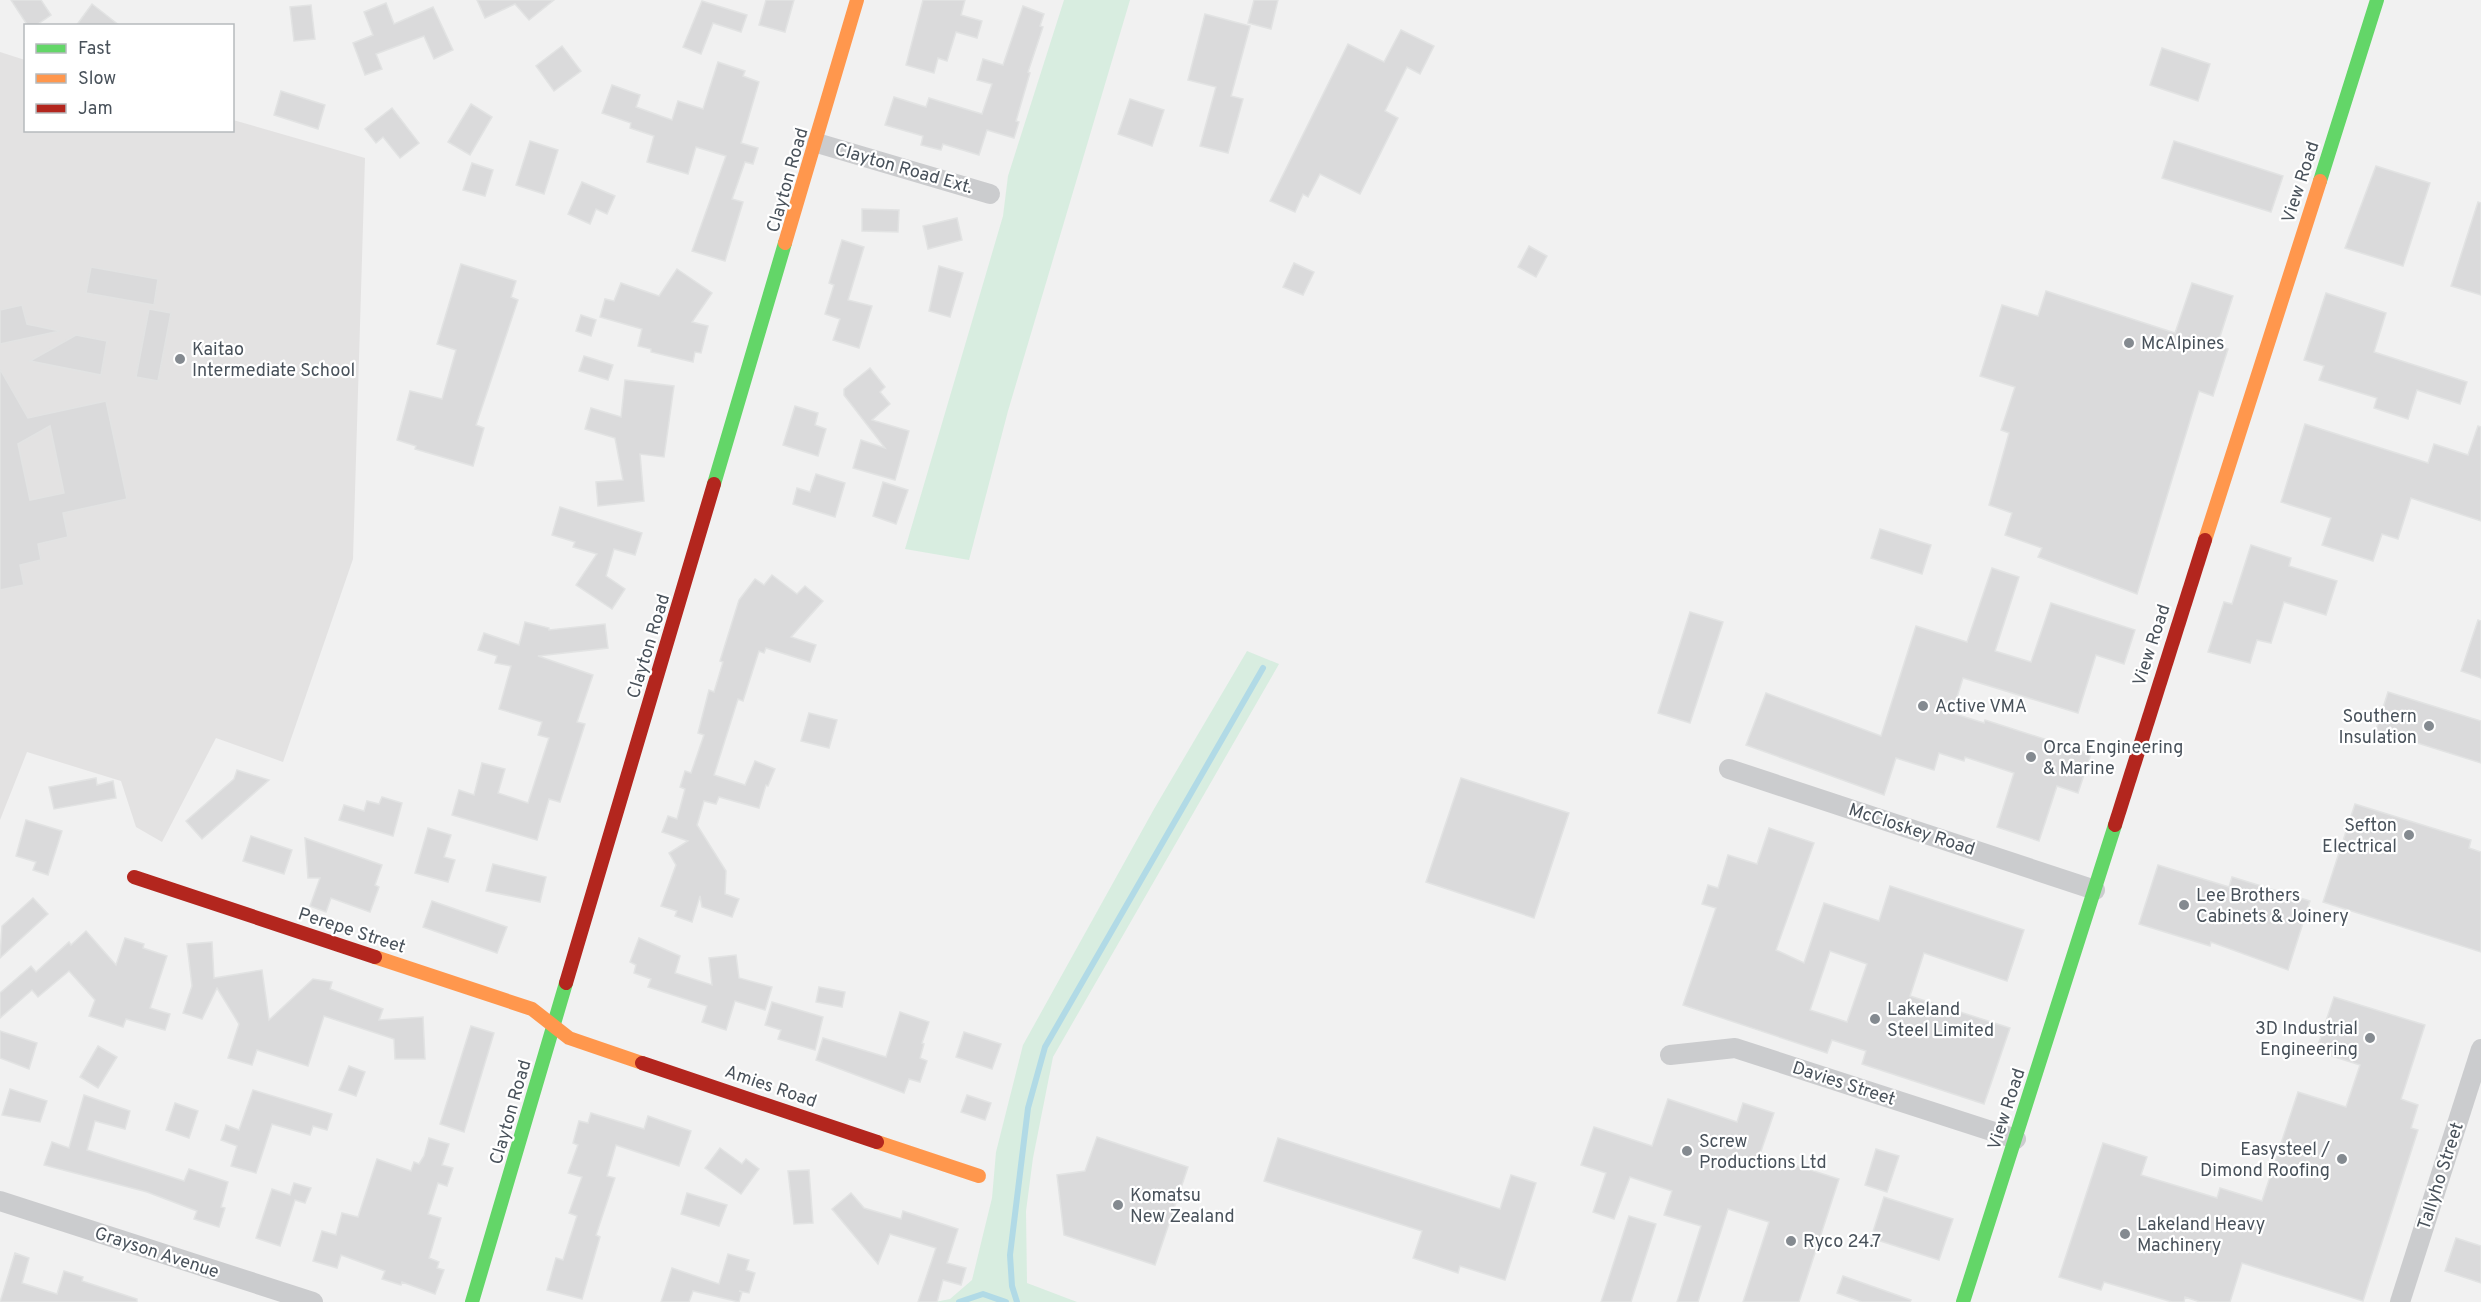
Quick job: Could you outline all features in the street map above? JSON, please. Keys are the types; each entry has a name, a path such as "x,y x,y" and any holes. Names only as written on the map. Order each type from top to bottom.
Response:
{"street":[{"name":"Clayton Road","path":"472,1302 817,143 857,0"},
{"name":"View Road","path":"1963,1302 2377,0"},
{"name":"Clayton Road Ext.","path":"817,143 990,194"},
{"name":"McCloskey Road","path":"1729,769 2095,890"},
{"name":"Perepe Street","path":"134,877 532,1009 554,1025"},
{"name":"Amies Road","path":"554,1025 569,1038 980,1176"},
{"name":"Davies Street","path":"1670,1055 1736,1048 2016,1139"},
{"name":"Tallyho Street","path":"2400,1302 2481,1049"},
{"name":"Grayson Avenue","path":"0,1201 314,1302"}],"shaded area":[{"name":"Kaitao Intermediate School","path":"0,52 24,60 24,132 234,132 234,120 365,158 353,559 283,762 216,738 162,842 136,827 121,781 27,752 0,820"}],"green space":[{"path":"1064,0 1130,0 1008,411 969,560 905,549 1003,216 1008,176"},
{"path":"1247,651 1279,664 1053,1057 1033,1158 1026,1211 1027,1283 1077,1302 935,1302 950,1299 972,1280 992,1198 996,1152 1023,1045 1154,809"}],"building":[{"path":"11,0 41,0 51,15 38,24 27,24"},
{"path":"477,0 554,0 529,20 515,4 485,18"},
{"path":"766,0 794,0 785,32 759,25"},
{"path":"923,0 965,0 961,15 982,21 977,38 956,32 947,61 938,58 934,73 906,65"},
{"path":"1254,0 1278,0 1271,29 1248,23"},
{"path":"702,1 747,15 741,32 713,23 701,54 683,47"},
{"path":"386,3 394,24 433,7 453,50 434,59 424,36 376,54 382,69 365,75 353,43 373,35 364,12"},
{"path":"92,4 117,24 77,24"},
{"path":"311,5 315,39 294,41 290,7"},
{"path":"1023,6 1044,14 1040,26 1043,27 1028,72 1030,73 1016,121 1019,122 1014,138 987,130 979,155 943,144 941,150 921,145 923,136 885,125 894,97 926,107 929,98 982,114 992,84 977,80 983,59 1003,65"},
{"path":"1205,14 1250,26 1231,96 1243,99 1228,153 1200,146 1216,87 1188,80"},
{"path":"1401,30 1434,46 1420,74 1407,67 1385,111 1398,118 1360,194 1320,174 1308,197 1303,194 1295,212 1270,201 1348,44 1384,62"},
{"path":"562,46 581,71 554,91 536,66"},
{"path":"2162,48 2210,64 2198,101 2150,85"},
{"path":"718,62 745,71 743,76 759,82 741,143 758,148 753,164 745,162 732,199 743,202 725,261 692,251 726,156 696,147 688,174 647,162 654,136 630,128 631,123 602,113 612,85 640,95 636,107 672,120 678,101 703,109"},
{"path":"281,91 325,105 318,129 274,115"},
{"path":"1130,99 1164,110 1152,146 1118,134"},
{"path":"471,104 492,117 470,155 448,142"},
{"path":"392,108 419,143 400,158 383,137 376,143 365,129"},
{"path":"530,141 558,150 544,194 516,185"},
{"path":"2174,141 2283,176 2271,212 2162,178"},
{"path":"472,163 493,170 485,196 463,190"},
{"path":"2376,166 2430,183 2403,266 2345,248"},
{"path":"582,182 615,196 607,214 596,209 590,224 568,214"},
{"path":"2478,202 2481,203 2481,295 2451,286"},
{"path":"862,209 899,210 898,232 862,231"},
{"path":"957,218 962,240 928,249 923,226"},
{"path":"842,240 864,247 848,300 872,306 859,348 833,340 840,319 825,314 834,285 829,283"},
{"path":"1529,246 1547,256 1536,277 1518,267"},
{"path":"1294,263 1314,272 1303,295 1283,287"},
{"path":"461,264 516,281 511,297 518,300 476,425 484,428 473,466 415,449 416,446 397,440 410,391 442,399 456,350 437,344"},
{"path":"939,266 963,273 950,317 929,311"},
{"path":"91,267 158,279 154,305 86,293"},
{"path":"677,269 712,293 692,322 708,326 701,353 695,352 693,362 651,352 651,349 638,346 642,329 600,317 605,299 614,301 621,283 659,296"},
{"path":"2192,283 2233,296 2217,346 2228,349 2213,396 2199,391 2137,594 2038,557 2042,548 2005,535 2012,513 1989,505 2009,433 2001,430 2015,387 1980,376 2002,305 2038,316 2046,291 2175,333"},
{"path":"2326,293 2386,313 2374,352 2467,382 2460,404 2417,390 2408,419 2374,408 2377,398 2319,380 2324,366 2304,360"},
{"path":"22,305 27,324 60,331 0,344 0,310"},
{"path":"149,309 171,313 158,381 136,377"},
{"path":"581,315 596,320 591,336 576,331"},
{"path":"76,335 107,341 101,375 30,361"},
{"path":"584,356 613,365 608,380 579,371"},
{"path":"870,368 885,387 880,392 890,404 872,420 909,431 895,480 853,468 861,440 885,448 844,395 844,389"},
{"path":"0,369 28,418 106,401 127,499 63,513 68,537 38,544 41,560 20,565 24,585 0,590","holes":["50,426 64,493 30,500 18,444"]},
{"path":"625,380 674,386 664,457 640,454 644,501 598,506 596,482 623,480 615,438 585,429 591,408 621,417"},
{"path":"795,406 818,413 815,425 826,429 818,456 783,445"},
{"path":"2305,424 2428,463 2434,444 2468,455 2478,426 2481,427 2481,521 2411,498 2398,539 2382,534 2373,561 2322,545 2331,518 2281,502"},
{"path":"816,474 845,483 835,517 793,504 797,488 810,492"},
{"path":"883,482 908,490 896,524 873,516"},
{"path":"560,507 642,533 635,555 614,549 606,576 625,589 612,609 576,585 597,554 573,547 575,542 552,535"},
{"path":"1880,529 1931,545 1922,574 1871,558"},
{"path":"2251,545 2291,558 2289,566 2337,581 2326,615 2284,602 2271,643 2257,640 2250,663 2208,652 2224,602 2232,604"},
{"path":"1992,568 2019,577 1995,651 2031,662 2051,603 2135,630 2124,664 2096,655 2078,713 1963,678 1952,713 1984,723 1985,720 2091,754 2078,793 2057,786 2039,841 1997,827 2014,773 1965,757 1964,761 1939,753 1934,770 1896,758 1884,795 1746,745 1766,693 1881,736 1916,626 1967,642"},
{"path":"772,575 797,594 805,586 823,601 791,637 816,645 810,662 766,648 764,653 759,651 743,701 738,699 714,775 745,785 755,761 775,769 768,786 766,785 759,808 719,797 716,804 704,801 697,825 726,871 725,894 739,899 732,917 702,907 700,896 692,922 675,916 677,911 661,906 676,865 669,853 688,841 662,832 668,816 677,819 685,789 680,787 685,771 691,773 704,735 698,733 709,690 714,692 723,662 720,661 739,600 755,579 764,585"},
{"path":"1690,612 1723,622 1690,723 1658,713"},
{"path":"2478,620 2481,621 2481,678 2461,671"},
{"path":"525,622 549,628 549,630 605,624 608,648 538,656 593,675 577,722 585,724 560,802 549,799 537,840 452,815 459,790 474,795 482,763 505,769 498,793 528,803 549,738 538,735 542,722 499,709 511,666 495,663 497,656 478,650 484,633 519,645"},
{"name":"Southern Insulation","path":"2388,692 2481,721 2481,763 2376,730"},
{"path":"809,713 837,720 829,748 801,741"},
{"path":"237,770 269,780 202,839 186,821 234,779"},
{"path":"96,778 97,785 113,781 116,798 54,809 49,787"},
{"path":"1461,778 1569,813 1534,918 1426,882"},
{"path":"382,797 402,803 393,836 339,820 344,805 364,811 367,801 379,804"},
{"path":"2355,804 2471,840 2469,848 2481,852 2481,952 2323,902"},
{"path":"26,820 62,831 48,875 33,870 36,862 16,856"},
{"path":"428,828 451,835 444,857 455,860 448,882 415,873"},
{"path":"1769,828 1814,843 1776,950 1804,963 1824,903 1879,921 1890,886 2024,930 2007,981 1924,953 1910,996 2010,1028 1984,1104 1862,1064 1866,1051 1832,1040 1827,1053 1683,1005 1716,908 1702,904 1708,885 1718,888 1728,855 1757,864","holes":["1830,951 1867,964 1847,1022 1810,1010"]},
{"path":"251,836 292,850 284,874 243,861"},
{"path":"305,838 382,865 375,885 379,887 370,912 331,898 326,912 310,906 320,878 308,878"},
{"path":"493,864 546,877 540,902 486,891"},
{"path":"2158,865 2229,887 2232,877 2310,901 2288,970 2211,942 2210,946 2139,924"},
{"path":"33,898 48,914 0,958 2,926"},
{"path":"432,901 507,927 497,953 423,927"},
{"path":"86,931 116,965 125,938 144,944 143,948 167,956 150,1008 170,1014 165,1030 126,1019 123,1027 89,1016 95,1000 69,971 38,997 32,990 0,1018 0,993 31,966 36,972 69,942 71,945"},
{"path":"639,938 680,956 675,973 712,985 709,958 736,955 739,978 772,987 765,1010 735,1001 726,1030 702,1022 707,1006 648,987 651,979 634,973 636,965 630,962"},
{"path":"212,942 214,978 262,970 269,1020 313,979 332,982 330,989 383,1009 379,1020 423,1017 425,1059 395,1059 394,1039 324,1016 308,1066 257,1050 252,1065 228,1058 239,1024 217,988 202,1019 183,1013 192,986 187,944"},
{"path":"819,987 845,992 842,1007 816,1002"},
{"path":"2334,997 2425,1025 2401,1099 2418,1105 2411,1128 2418,1130 2363,1301 2242,1263 2230,1302 2200,1302 2185,1297 2184,1302 2172,1302 2104,1282 2101,1290 2059,1277 2103,1143 2147,1157 2141,1175 2217,1198 2220,1188 2262,1201 2298,1092 2346,1107 2360,1065 2316,1051"},
{"path":"772,1002 823,1017 815,1050 778,1039 781,1030 765,1025"},
{"path":"900,1012 929,1022 920,1058 927,1061 920,1082 909,1079 904,1093 816,1060 823,1038 886,1057"},
{"path":"471,1026 494,1033 464,1132 440,1124"},
{"path":"0,1031 37,1043 29,1069 0,1058"},
{"path":"964,1032 1001,1044 992,1069 956,1057"},
{"path":"98,1046 117,1057 98,1088 80,1077"},
{"path":"349,1066 365,1072 356,1096 339,1090"},
{"path":"10,1089 47,1101 40,1122 2,1115"},
{"path":"253,1090 332,1114 327,1130 313,1126 310,1135 272,1124 256,1173 231,1166 237,1146 221,1140 226,1125 239,1130"},
{"path":"84,1095 130,1111 125,1129 95,1121 87,1150 184,1181 189,1169 228,1182 221,1207 225,1208 219,1227 194,1219 197,1211 147,1192 44,1165 52,1142 69,1148"},
{"path":"967,1095 991,1103 985,1120 961,1112"},
{"path":"1668,1099 1737,1122 1743,1103 1774,1113 1760,1154 1839,1179 1799,1302 1743,1302 1769,1222 1728,1209 1698,1302 1677,1302 1701,1226 1664,1215 1672,1191 1630,1177 1614,1219 1593,1212 1606,1173 1581,1165 1594,1127 1652,1146"},
{"path":"175,1103 198,1111 189,1138 166,1130"},
{"path":"591,1113 644,1129 648,1116 691,1131 679,1166 616,1145 607,1176 615,1178 596,1235 600,1237 582,1299 547,1290 556,1258 563,1260 577,1216 569,1213 582,1177 568,1173 578,1145 573,1143 579,1121 588,1123"},
{"name":"Komatsu New Zealand","path":"1097,1137 1188,1167 1155,1265 1064,1235 1057,1175 1085,1171"},
{"path":"429,1138 449,1144 442,1165 453,1168 447,1186 438,1183 428,1214 441,1218 429,1258 439,1262 437,1268 444,1270 435,1294 402,1282 401,1285 382,1279 385,1271 341,1255 337,1268 313,1261 322,1231 336,1235 342,1213 358,1217 377,1159 411,1171 414,1162 419,1164 424,1156"},
{"path":"1278,1138 1500,1209 1511,1175 1536,1183 1505,1280 1460,1266 1458,1273 1413,1258 1422,1231 1264,1181"},
{"path":"720,1148 742,1164 746,1159 759,1169 741,1194 705,1168"},
{"path":"1876,1149 1899,1156 1887,1192 1865,1185"},
{"path":"809,1170 813,1223 794,1224 788,1171"},
{"path":"294,1183 311,1188 305,1203 295,1200 280,1246 256,1238 272,1189 290,1195"},
{"path":"687,1193 727,1205 719,1226 681,1214"},
{"path":"851,1193 864,1208 901,1219 903,1211 958,1229 947,1263 966,1268 961,1285 943,1280 937,1302 918,1302 936,1248 890,1234 878,1264 832,1209"},
{"path":"1884,1197 1953,1219 1939,1260 1871,1238"},
{"path":"1629,1216 1656,1224 1631,1302 1601,1302"},
{"path":"2456,1238 2481,1246 2481,1283 2445,1271"},
{"path":"15,1253 29,1258 22,1283 57,1294 64,1271 83,1277 82,1281 137,1299 137,1302 0,1302"},
{"path":"728,1254 749,1260 746,1270 755,1273 749,1293 739,1291 742,1292 739,1302 693,1291 689,1302 661,1302 672,1268 719,1284"},
{"path":"1843,1276 1911,1300 1910,1302 1862,1302 1837,1293"}],"waterway":[{"path":"1017,1302 1012,1286 1010,1255 1028,1108 1045,1047 1263,668"},
{"path":"959,1302 983,1294 1006,1302"}],"traffic: fast":[{"path":"2320,181 2377,0"},
{"path":"714,484 785,243"},
{"path":"1963,1302 2115,825"},
{"path":"472,1302 566,983"}],"traffic: slow":[{"path":"785,243 857,0"},
{"path":"2205,540 2320,181"},
{"path":"375,957 532,1009 569,1038 642,1063"},
{"path":"877,1142 979,1176"}],"traffic: jam":[{"path":"566,983 714,484"},
{"path":"2115,825 2205,540"},
{"path":"134,877 375,957"},
{"path":"642,1063 877,1142"}],"place":[{"name":"McAlpines","path":"2129,343"},
{"name":"Kaitao Intermediate School","path":"180,359"},
{"name":"Active VMA","path":"1923,706"},
{"name":"Southern Insulation","path":"2429,726"},
{"name":"Orca Engineering & Marine","path":"2031,757"},
{"name":"Sefton Electrical","path":"2409,835"},
{"name":"Lee Brothers Cabinets & Joinery","path":"2184,905"},
{"name":"Lakeland Steel Limited","path":"1875,1019"},
{"name":"3D Industrial Engineering","path":"2370,1038"},
{"name":"Screw Productions Ltd","path":"1687,1151"},
{"name":"Easysteel / Dimond Roofing","path":"2342,1159"},
{"name":"Komatsu New Zealand","path":"1118,1205"},
{"name":"Lakeland Heavy Machinery","path":"2125,1234"},
{"name":"Ryco 24.7","path":"1791,1241"}]}
